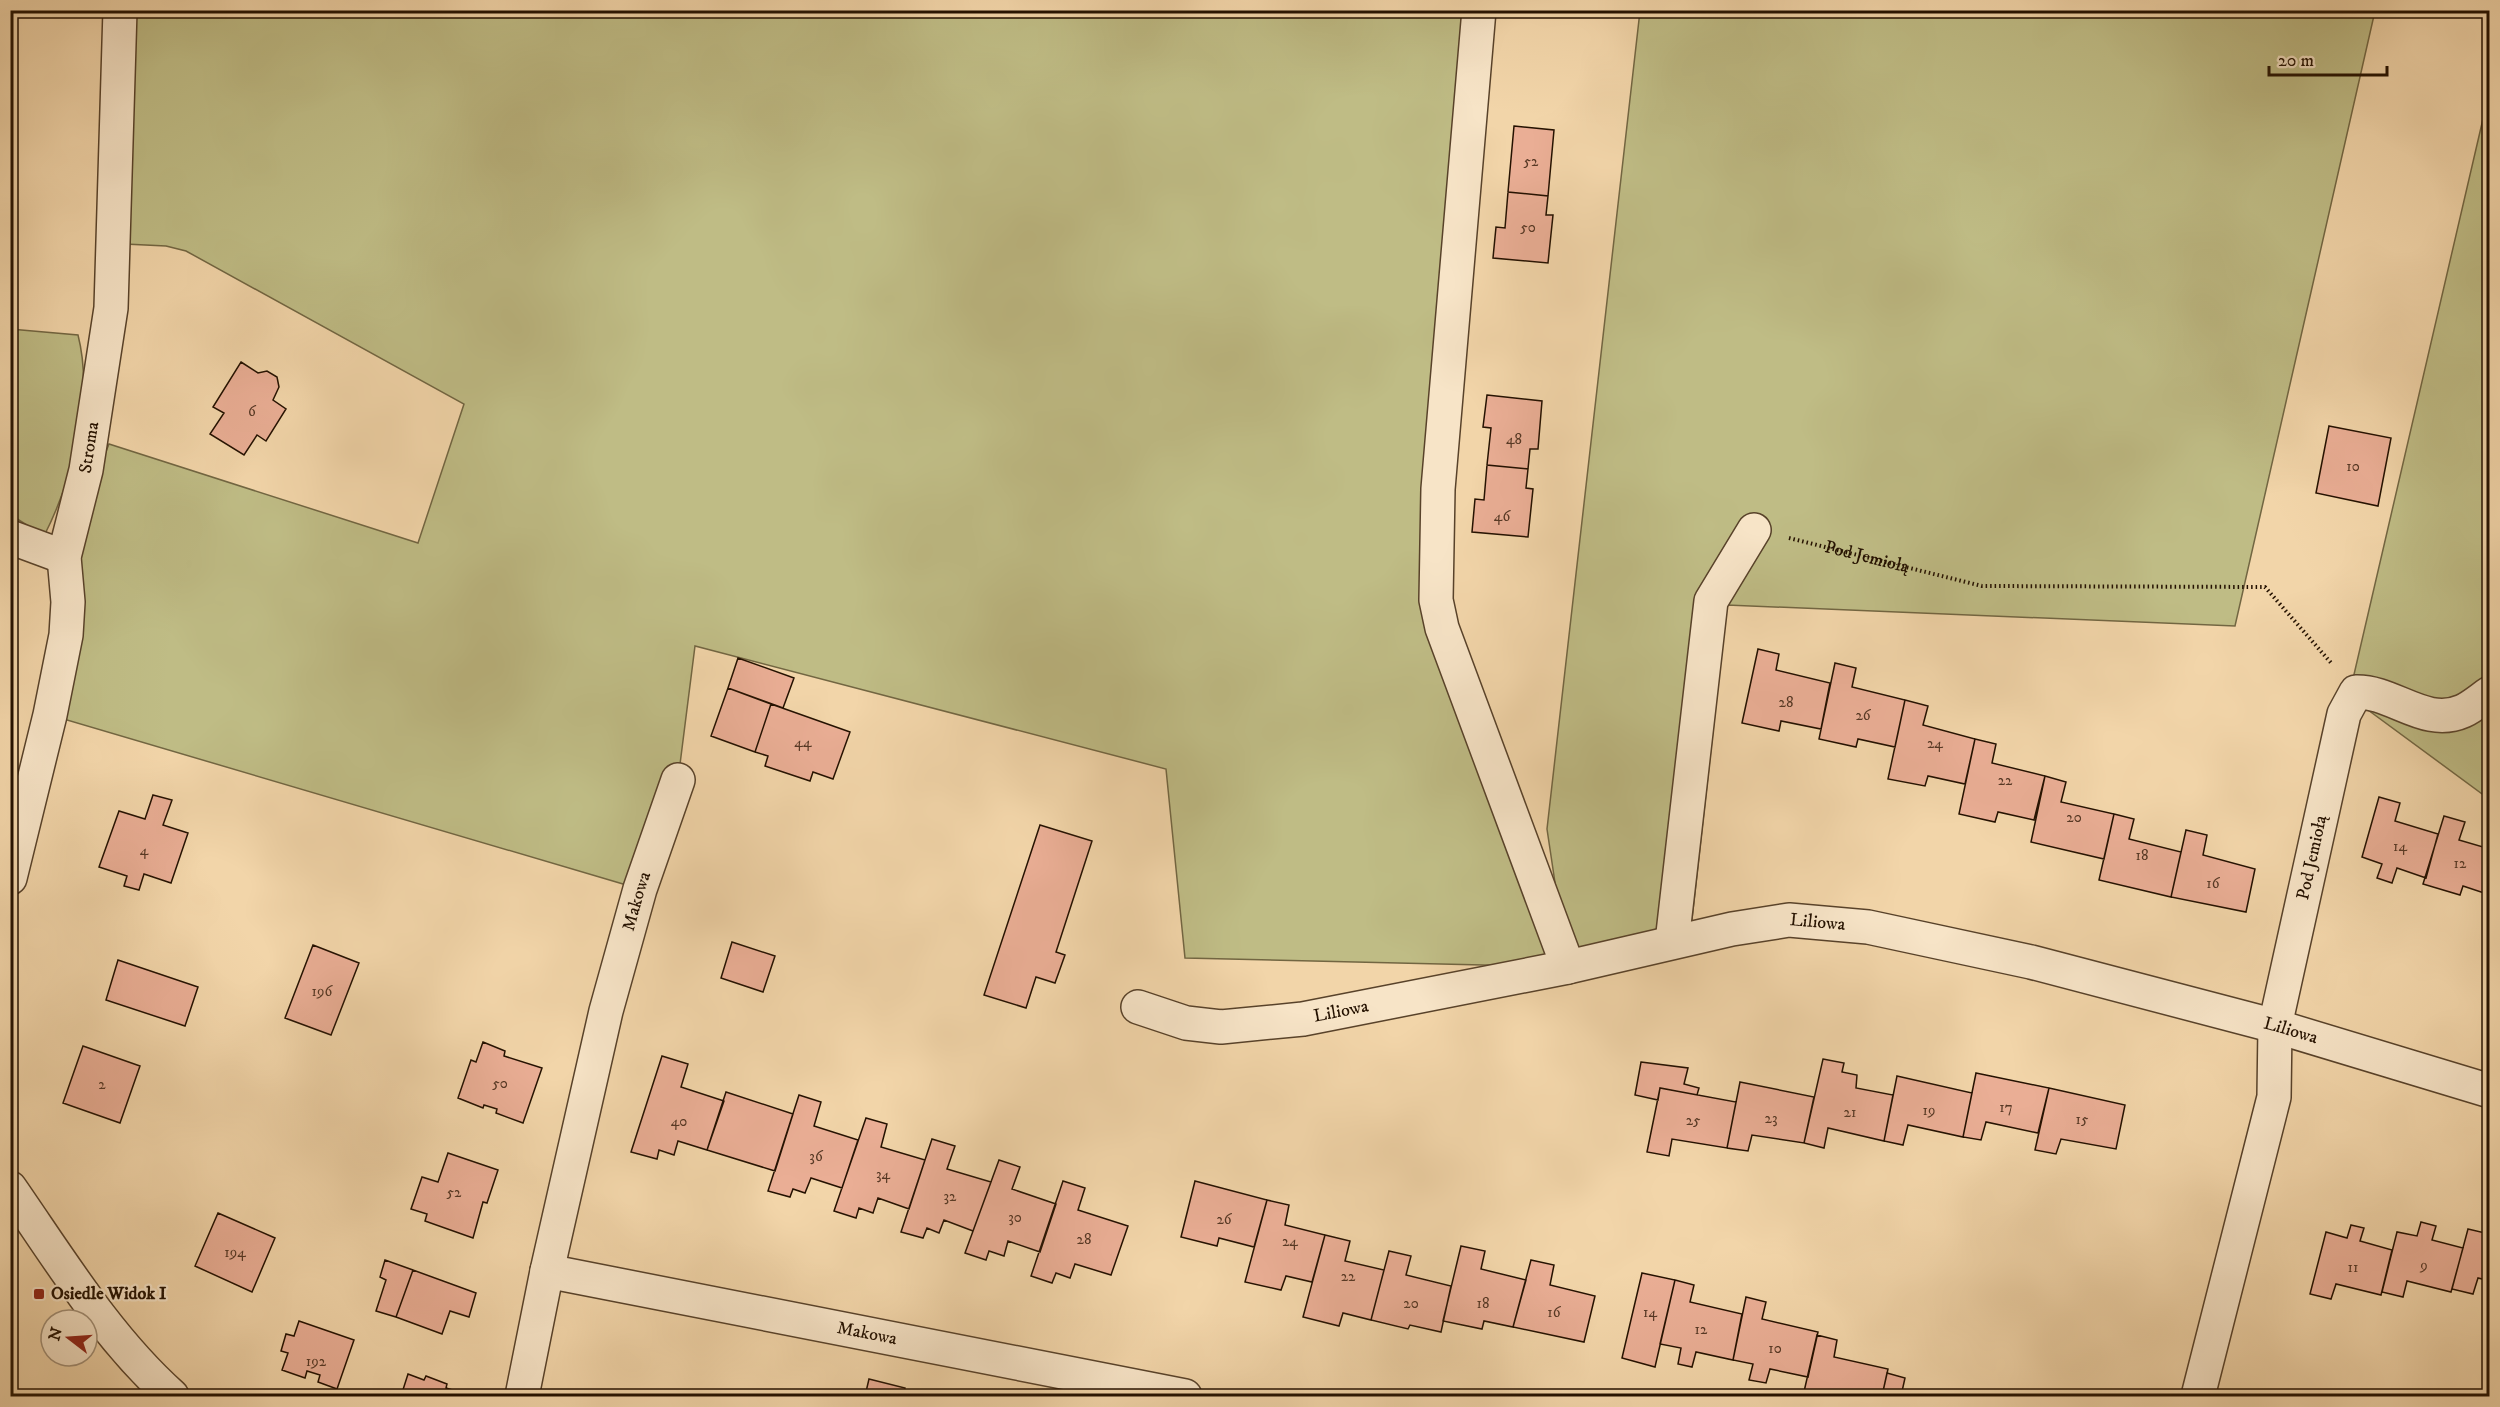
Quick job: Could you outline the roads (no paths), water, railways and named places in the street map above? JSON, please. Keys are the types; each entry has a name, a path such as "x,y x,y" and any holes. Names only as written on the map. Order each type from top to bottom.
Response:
{"street":[{"name":"Stroma","path":"10,878 66,635 68,602 64,557 86,470 111,308 120,10"},
{"path":"1479,10 1438,489 1436,600 1442,628 1568,967"},
{"path":"1672,942 1711,601 1754,530"},
{"path":"10,537 64,557"},
{"name":"Pod Jemiołą","path":"2198,1396 2274,1097 2275,1026 2344,714 2356,692 2373,692 2429,715 2447,716 2464,711 2490,693"},
{"name":"Makowa","path":"522,1396 547,1271 606,1011 640,889 678,780"},
{"name":"Liliowa","path":"1138,1007 1186,1023 1221,1027 1303,1019 1568,967 1672,942 1789,920 1868,927 2031,962 2275,1026 2490,1091"},
{"path":"10,1188 85,1297 154,1381 172,1396"},
{"name":"Makowa","path":"547,1271 1185,1396"}],"place":[{"name":"Osiedle Widok I","path":"39,1294"}]}
